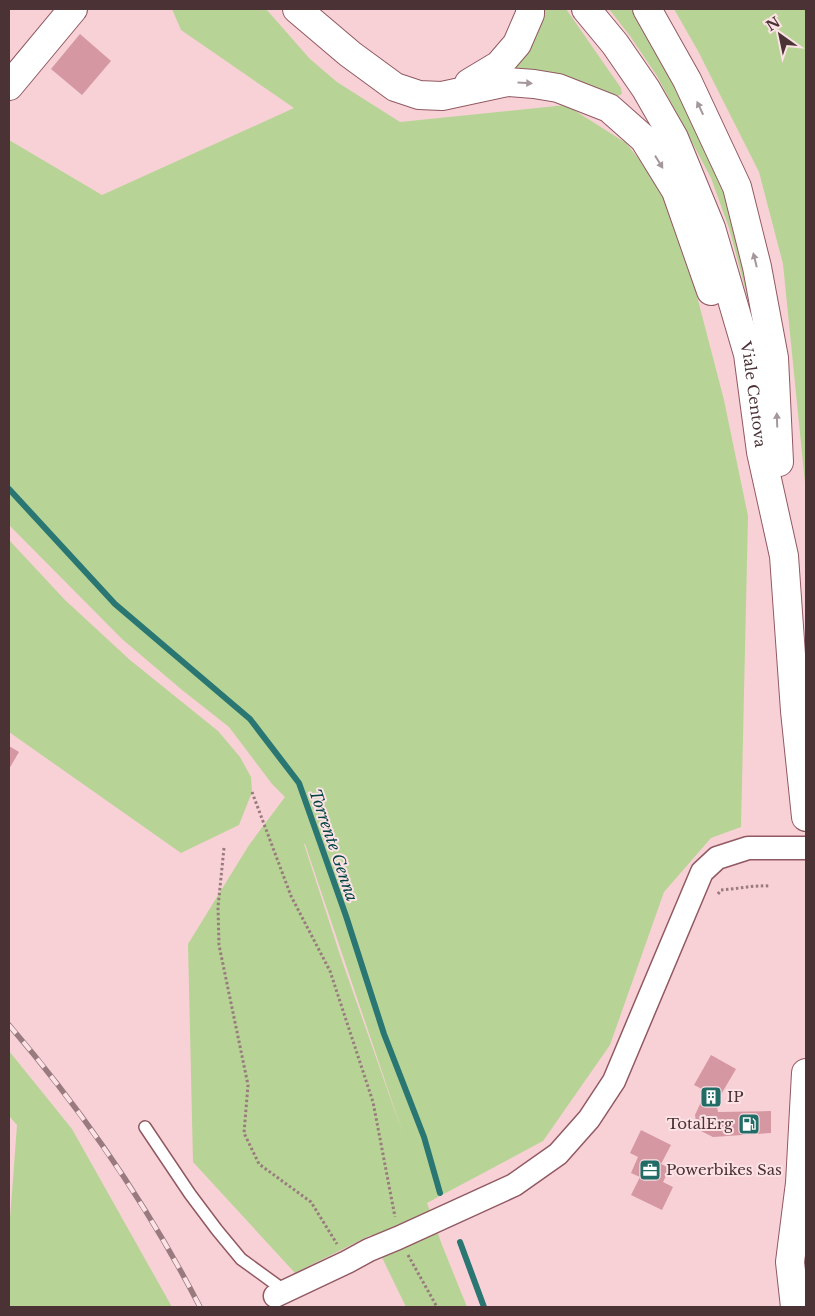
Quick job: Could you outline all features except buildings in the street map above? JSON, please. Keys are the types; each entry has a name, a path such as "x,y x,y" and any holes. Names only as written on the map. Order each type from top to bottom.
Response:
{"main road":[{"path":"9,86 73,9"},
{"path":"298,9 350,54 395,87 419,95 442,96 507,82 558,88 609,108 644,139 676,190 700,258 731,352 757,495 784,556"},
{"path":"442,96 474,81 499,65 517,44 530,14 530,9"},
{"name":"Viale Centova","path":"586,9 615,44 646,89 674,138 712,228 748,354 761,452 784,556 795,711 806,817"},
{"path":"647,9 687,80 737,187 757,267 774,358 784,556"},
{"path":"795,1307 790,1262 800,1183 806,1073"}],"street":[{"path":"280,1293 369,1250 514,1185 558,1154 589,1119 614,1082 702,872 717,858 748,848 806,848"}],"lane":[{"path":"145,1127 190,1194 223,1238 241,1259 280,1293"}],"path":[{"path":"252,792 291,896 330,971 373,1102 398,1238 437,1307"},
{"path":"224,848 218,907 219,946 248,1085 244,1133 259,1164 312,1202 347,1262"},
{"path":"714,899 721,890 737,889 752,885 769,886"}],"green space":[{"path":"172,9 266,9 310,59 337,82 400,122 566,105 626,143 661,187 692,277 724,400 748,516 741,827 711,838 664,892 610,1045 543,1141 427,1203 467,1307 406,1307 371,1235 295,1273 193,1162 188,944 249,845 285,797 272,784 229,727 122,639 9,525 9,140 102,195 294,108 181,30","holes":["305,844 404,1137 340,955"]},
{"path":"539,9 566,9 621,88 622,94 613,98 513,71 525,55"},
{"path":"609,9 632,9 658,50 724,190 738,231 754,321 729,228 711,178 657,76"},
{"path":"674,9 806,9 806,493 783,264 759,172 698,51"},
{"path":"9,540 65,600 130,660 218,731 240,757 251,777 252,792 239,825 181,853 9,732"},
{"path":"9,1051 72,1129 172,1307 9,1307 9,1232 17,1125 9,1116"}],"waterway":[{"name":"Torrente Genna","path":"9,489 115,604 250,719 299,783 346,916 384,1034 424,1137 440,1193"},
{"name":"Torrente Genna","path":"460,1242 484,1307"}],"railway":[{"path":"9,1025 36,1057 113,1161 159,1233 200,1307"}],"place":[{"name":"IP","path":"711,1097"},
{"name":"TotalErg","path":"749,1124"},
{"name":"Powerbikes Sas","path":"650,1170"}]}
